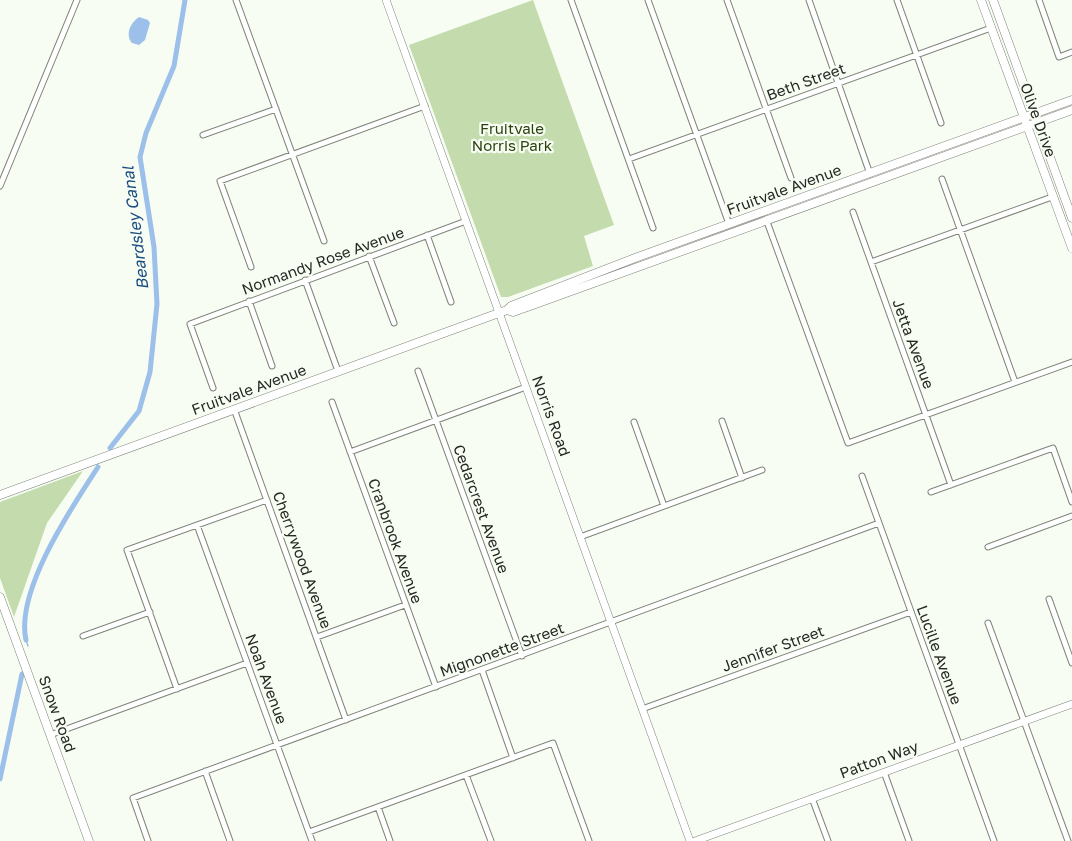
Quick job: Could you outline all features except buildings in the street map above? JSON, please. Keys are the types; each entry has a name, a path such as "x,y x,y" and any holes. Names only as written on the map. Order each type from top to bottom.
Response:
{"main road":[{"name":"Olive Drive","path":"981,0 1071,244"},
{"name":"Olive Drive","path":"993,0 1072,218"},
{"name":"Fruitvale Avenue","path":"0,495 503,311 510,306 612,267 1072,100"},
{"name":"Fruitvale Avenue","path":"503,311 513,312 615,276 1072,110"},
{"path":"612,267 615,276"},
{"name":"Snow Road","path":"0,597 88,841"}],"street":[{"path":"0,186 78,0"},
{"path":"237,0 324,241"},
{"name":"Norris Road","path":"386,0 466,221 503,311 526,387 690,841"},
{"path":"571,0 653,228"},
{"path":"648,0 729,224"},
{"path":"727,0 791,178"},
{"path":"808,0 871,174"},
{"path":"897,0 941,123"},
{"path":"1039,0 1059,57 1072,52"},
{"name":"Beth Street","path":"629,159 991,28"},
{"path":"251,267 220,181 424,106"},
{"path":"204,135 276,109"},
{"path":"942,179 1015,382"},
{"path":"871,262 1052,197"},
{"path":"763,212 848,443 1072,362"},
{"name":"Jetta Avenue","path":"853,212 951,485"},
{"name":"Normandy Rose Avenue","path":"213,388 189,324 466,221"},
{"path":"427,235 451,302"},
{"path":"369,256 394,323"},
{"path":"305,280 338,371"},
{"path":"249,301 272,366"},
{"name":"Cedarcrest Avenue","path":"418,371 522,656"},
{"path":"350,452 526,387"},
{"name":"Cranbrook Avenue","path":"332,402 436,687"},
{"name":"Cherrywood Avenue","path":"234,409 346,720"},
{"path":"634,422 664,506"},
{"path":"722,422 742,478"},
{"path":"931,492 1053,448 1069,484 1072,502"},
{"path":"580,537 762,470"},
{"name":"Lucille Avenue","path":"862,476 994,841"},
{"path":"177,689 127,550 267,500"},
{"path":"988,547 1072,516"},
{"name":"Mignonette Street","path":"148,841 133,798 879,523"},
{"name":"Noah Avenue","path":"197,525 312,841"},
{"path":"1049,599 1072,663"},
{"path":"316,637 405,605"},
{"path":"83,636 150,612"},
{"name":"Jennifer Street","path":"642,709 911,612"},
{"path":"988,623 1068,841"},
{"path":"50,735 247,663"},
{"path":"482,670 513,758"},
{"name":"Patton Way","path":"695,841 1072,704"},
{"path":"309,832 553,743 589,841"},
{"path":"205,771 230,841"},
{"path":"884,772 909,841"},
{"path":"466,775 491,841"},
{"path":"812,798 828,841"},
{"path":"378,807 390,841"}],"green space":[{"name":"Fruitvale Norris Park","path":"533,0 614,225 584,236 593,266 508,297 501,297 409,45"},
{"path":"83,471 47,523 14,617 0,578 0,502"}],"water":[{"path":"139,17 150,23 145,40 139,45 132,43 129,33 131,26"}],"waterway":[{"name":"Beardsley Canal","path":"110,448 139,411 150,372 157,304 154,247 140,157 146,133 174,66 185,0"},
{"name":"Beardsley Canal","path":"26,640 25,620 37,574 61,526 98,467"},
{"name":"Beardsley Canal","path":"26,640 28,646"},
{"name":"Beardsley Canal","path":"0,779 22,674"}]}
